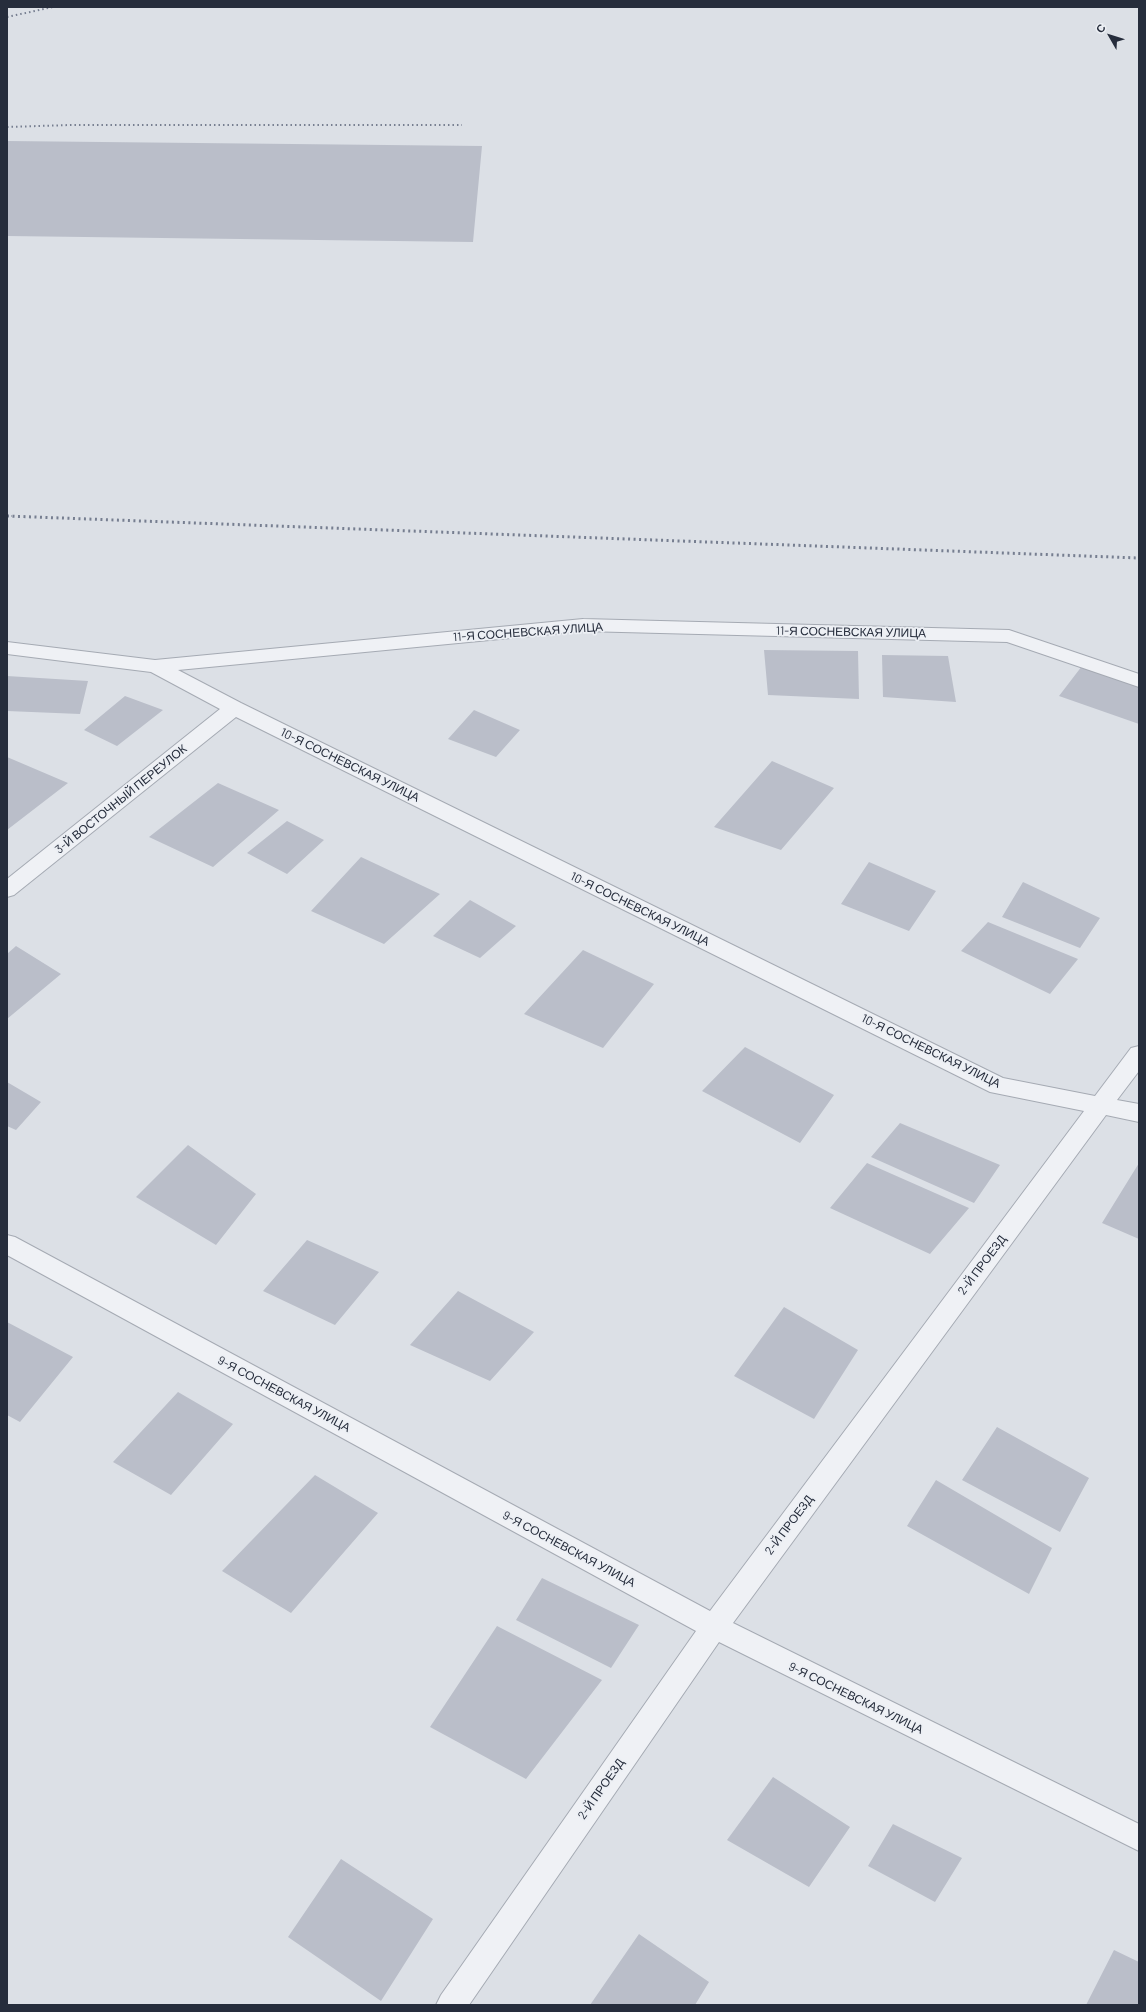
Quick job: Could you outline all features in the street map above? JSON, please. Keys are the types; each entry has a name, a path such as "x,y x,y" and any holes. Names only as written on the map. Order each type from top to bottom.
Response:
{"street":[{"name":"11-Я СОСНЕВСКАЯ УЛИЦА","path":"7,648 155,666 583,625 1009,636 1139,681"},
{"name":"10-Я СОСНЕВСКАЯ УЛИЦА","path":"155,666 234,708 998,1086 1099,1107 1139,1113"},
{"name":"3-Й ВОСТОЧНЫЙ ПЕРЕУЛОК","path":"7,890 234,708"},
{"name":"2-Й ПРОЕЗД","path":"452,2005 714,1627 1139,1054"},
{"name":"9-Я СОСНЕВСКАЯ УЛИЦА","path":"7,1244 714,1627 1139,1838"}],"building":[{"path":"7,141 482,146 473,242 7,236"},
{"path":"764,650 858,651 859,699 768,695"},
{"path":"882,655 948,656 956,702 883,697"},
{"path":"1082,666 1139,686 1139,724 1059,696"},
{"path":"7,676 88,681 80,714 7,711"},
{"path":"125,696 163,710 117,746 84,730"},
{"path":"474,710 520,730 496,757 448,739"},
{"path":"7,757 68,783 7,830"},
{"path":"772,761 834,788 781,850 714,827"},
{"path":"218,783 279,810 213,867 149,837"},
{"path":"287,821 324,840 287,874 247,853"},
{"path":"361,857 440,894 384,944 311,911"},
{"path":"869,862 936,891 909,931 841,904"},
{"path":"1023,882 1100,918 1080,948 1002,917"},
{"path":"470,900 516,926 480,958 433,936"},
{"path":"988,922 1078,959 1050,994 961,951"},
{"path":"16,946 61,974 7,1019 7,954"},
{"path":"583,950 654,984 603,1048 524,1014"},
{"path":"745,1047 834,1095 800,1143 702,1091"},
{"path":"7,1082 41,1102 16,1130 7,1126"},
{"path":"900,1123 1000,1165 974,1203 871,1157"},
{"path":"188,1145 256,1194 216,1245 136,1197"},
{"path":"867,1163 969,1208 930,1254 830,1208"},
{"path":"1139,1163 1139,1239 1102,1223"},
{"path":"307,1240 379,1272 335,1325 263,1291"},
{"path":"458,1291 534,1332 490,1381 410,1345"},
{"path":"784,1307 858,1350 814,1419 734,1376"},
{"path":"7,1322 73,1357 20,1422 7,1415"},
{"path":"178,1392 233,1424 171,1495 113,1462"},
{"path":"997,1427 1089,1478 1060,1532 962,1480"},
{"path":"315,1475 378,1513 291,1613 222,1571"},
{"path":"936,1480 1052,1548 1029,1594 907,1526"},
{"path":"542,1578 639,1625 611,1668 516,1620"},
{"path":"497,1626 602,1680 526,1779 430,1727"},
{"path":"773,1777 850,1827 809,1887 727,1840"},
{"path":"893,1824 962,1858 935,1902 868,1866"},
{"path":"341,1859 433,1919 381,2001 288,1937"},
{"path":"639,1934 709,1982 695,2005 590,2005"},
{"path":"1114,1950 1139,1962 1139,2005 1086,2005"}],"railway":[{"path":"7,17 53,7"},
{"path":"7,127 70,125 462,125"},
{"path":"12,516 7,516 1139,558"}]}
